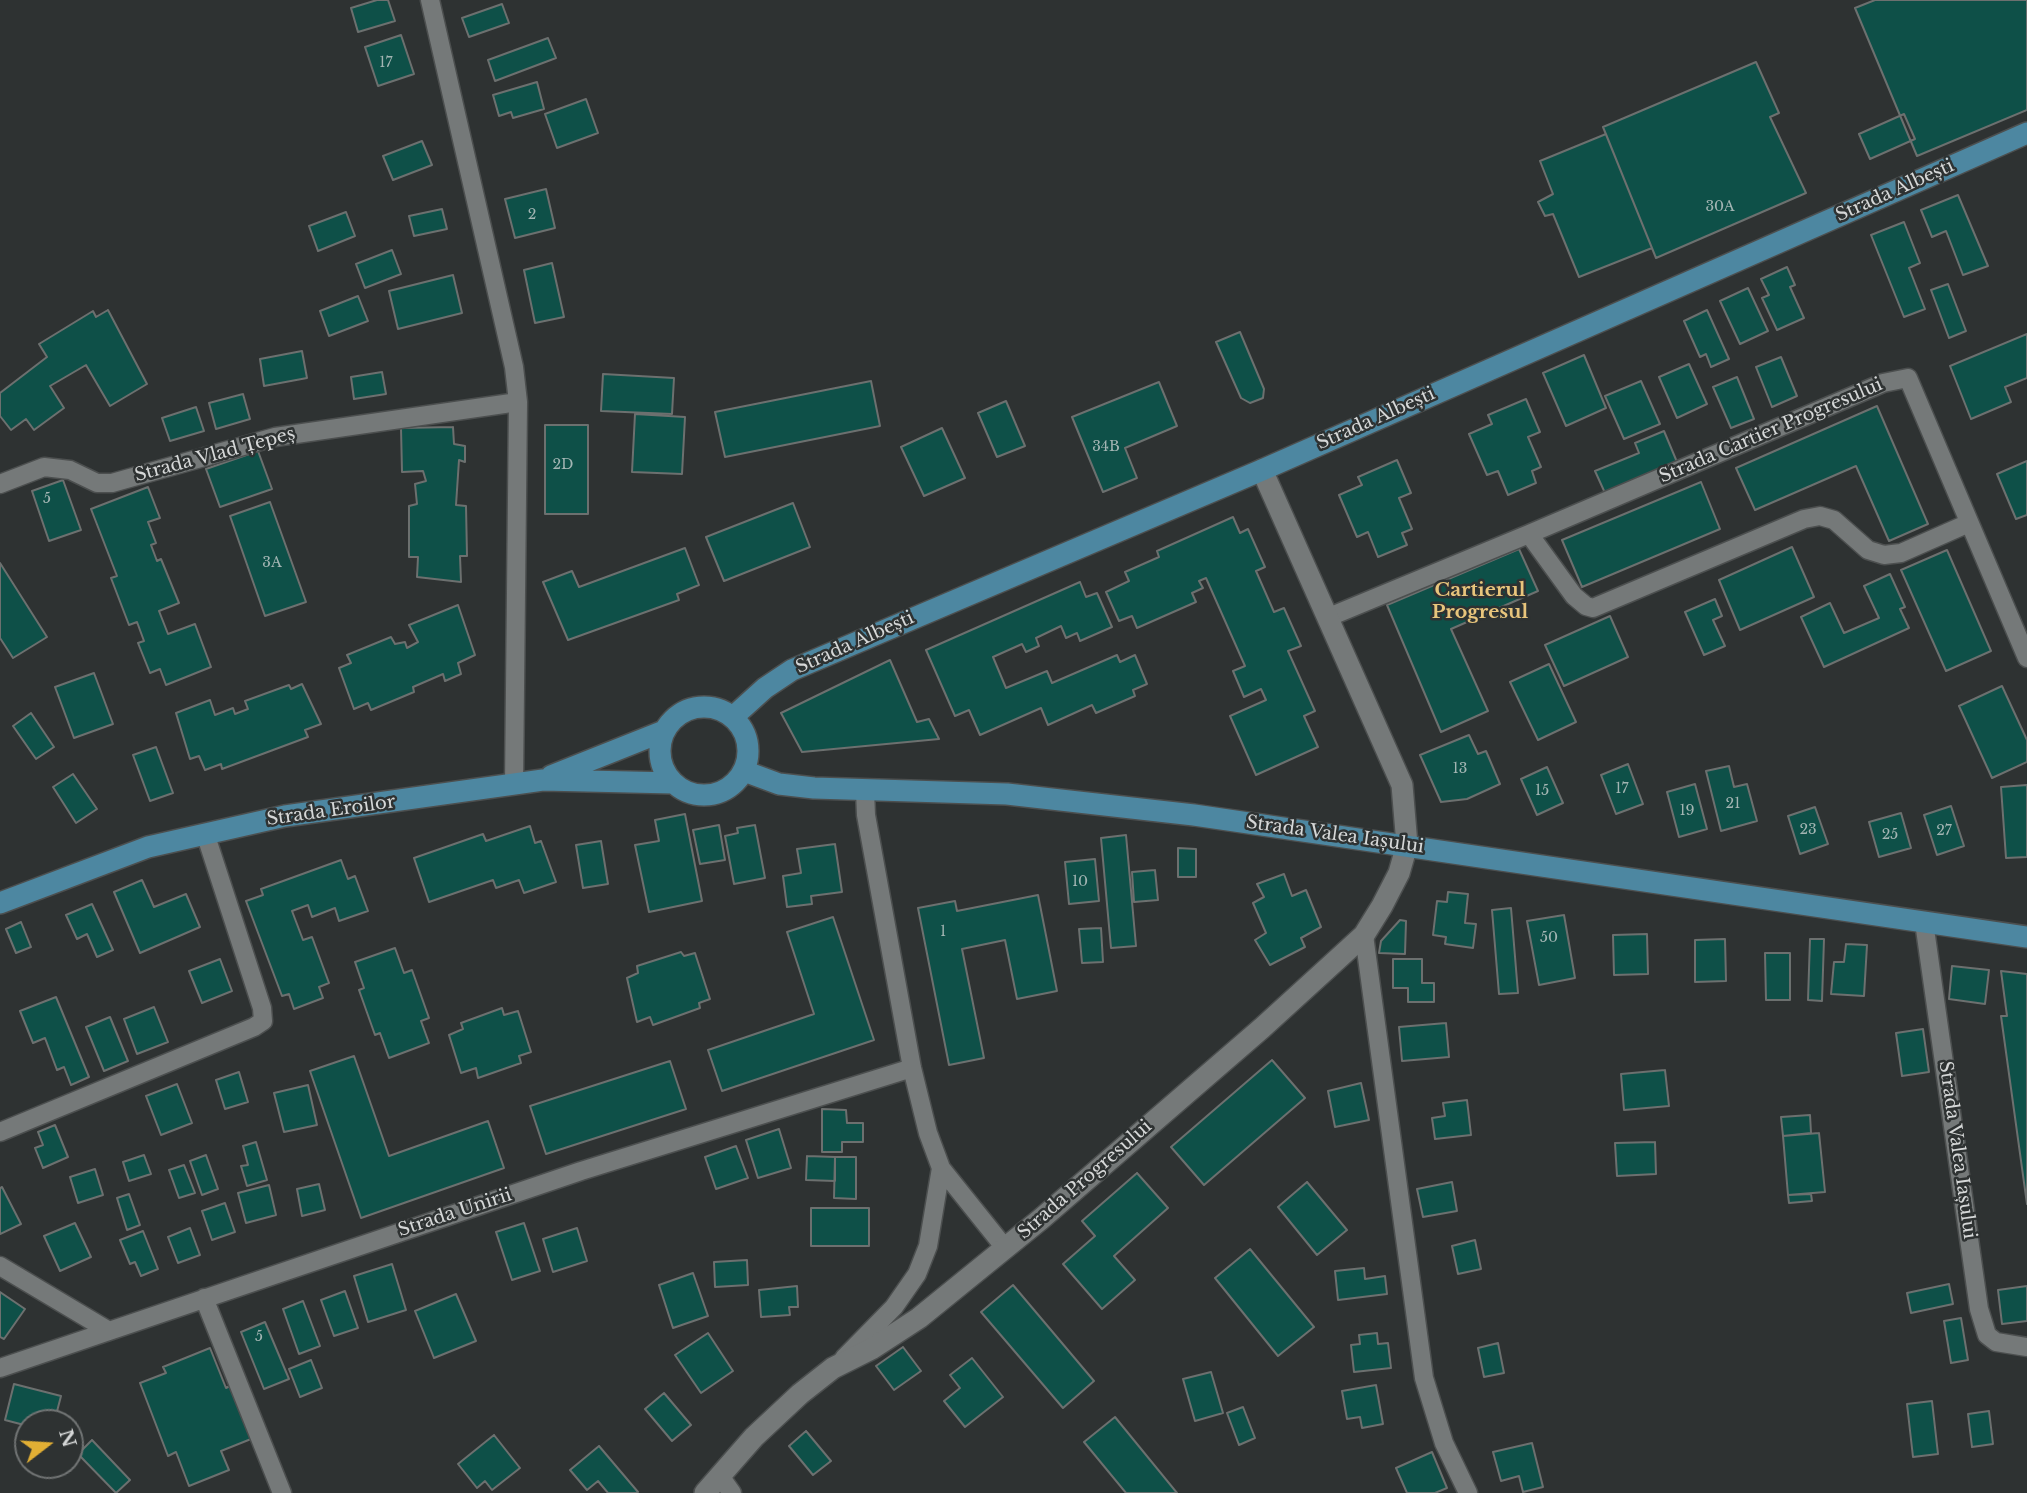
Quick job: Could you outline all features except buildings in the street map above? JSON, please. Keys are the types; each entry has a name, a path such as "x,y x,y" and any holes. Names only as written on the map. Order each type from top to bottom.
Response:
{"main road":[{"name":"Strada Albești","path":"733,717 765,688 792,670 1262,470 2027,133"},
{"path":"695,707 722,710 733,717 743,729 748,742 744,771 736,782 711,795 684,791 673,783 660,758 664,731 672,720 695,707"},
{"path":"543,780 664,731"},
{"name":"Strada Valea Iașului","path":"744,771 779,784 865,791 1049,797 1407,845 2027,937"},
{"name":"Strada Eroilor","path":"0,903 106,862 205,833 285,816 543,780 673,783"}],"street":[{"path":"430,0 511,354 518,402 514,784"},
{"name":"Strada Cartier Progresului","path":"1329,617 1883,383 1908,378 2027,658"},
{"name":"Strada Vlad Țepeș","path":"0,484 44,467 71,470 97,483 111,483 275,437 518,402"},
{"path":"1262,470 1398,773 1405,809 1407,845"},
{"path":"1529,534 1574,596 1593,608 1804,519 1820,516 1834,520 1868,550 1884,555 1901,553 1969,523"},
{"path":"865,791 866,815 912,1068 941,1168 1005,1248"},
{"path":"0,1132 263,1021 262,1008 205,833"},
{"name":"Strada Progresului","path":"705,1493 726,1485 764,1429 833,1368 873,1348 919,1318 1005,1248 1262,1028 1364,935 1399,873 1407,845"},
{"name":"Strada Valea Iașului","path":"1924,922 1981,1317 1987,1335 1996,1342 2027,1347"},
{"path":"1364,935 1424,1378 1444,1443 1468,1493"},
{"name":"Strada Unirii","path":"0,1367 618,1159 912,1068"},
{"path":"833,1368 894,1307 917,1274 928,1246 941,1168"},
{"path":"0,1266 109,1331"},
{"path":"204,1298 282,1493"}],"district":[{"name":"Cartierul Progresul","path":"1480,602"}]}
